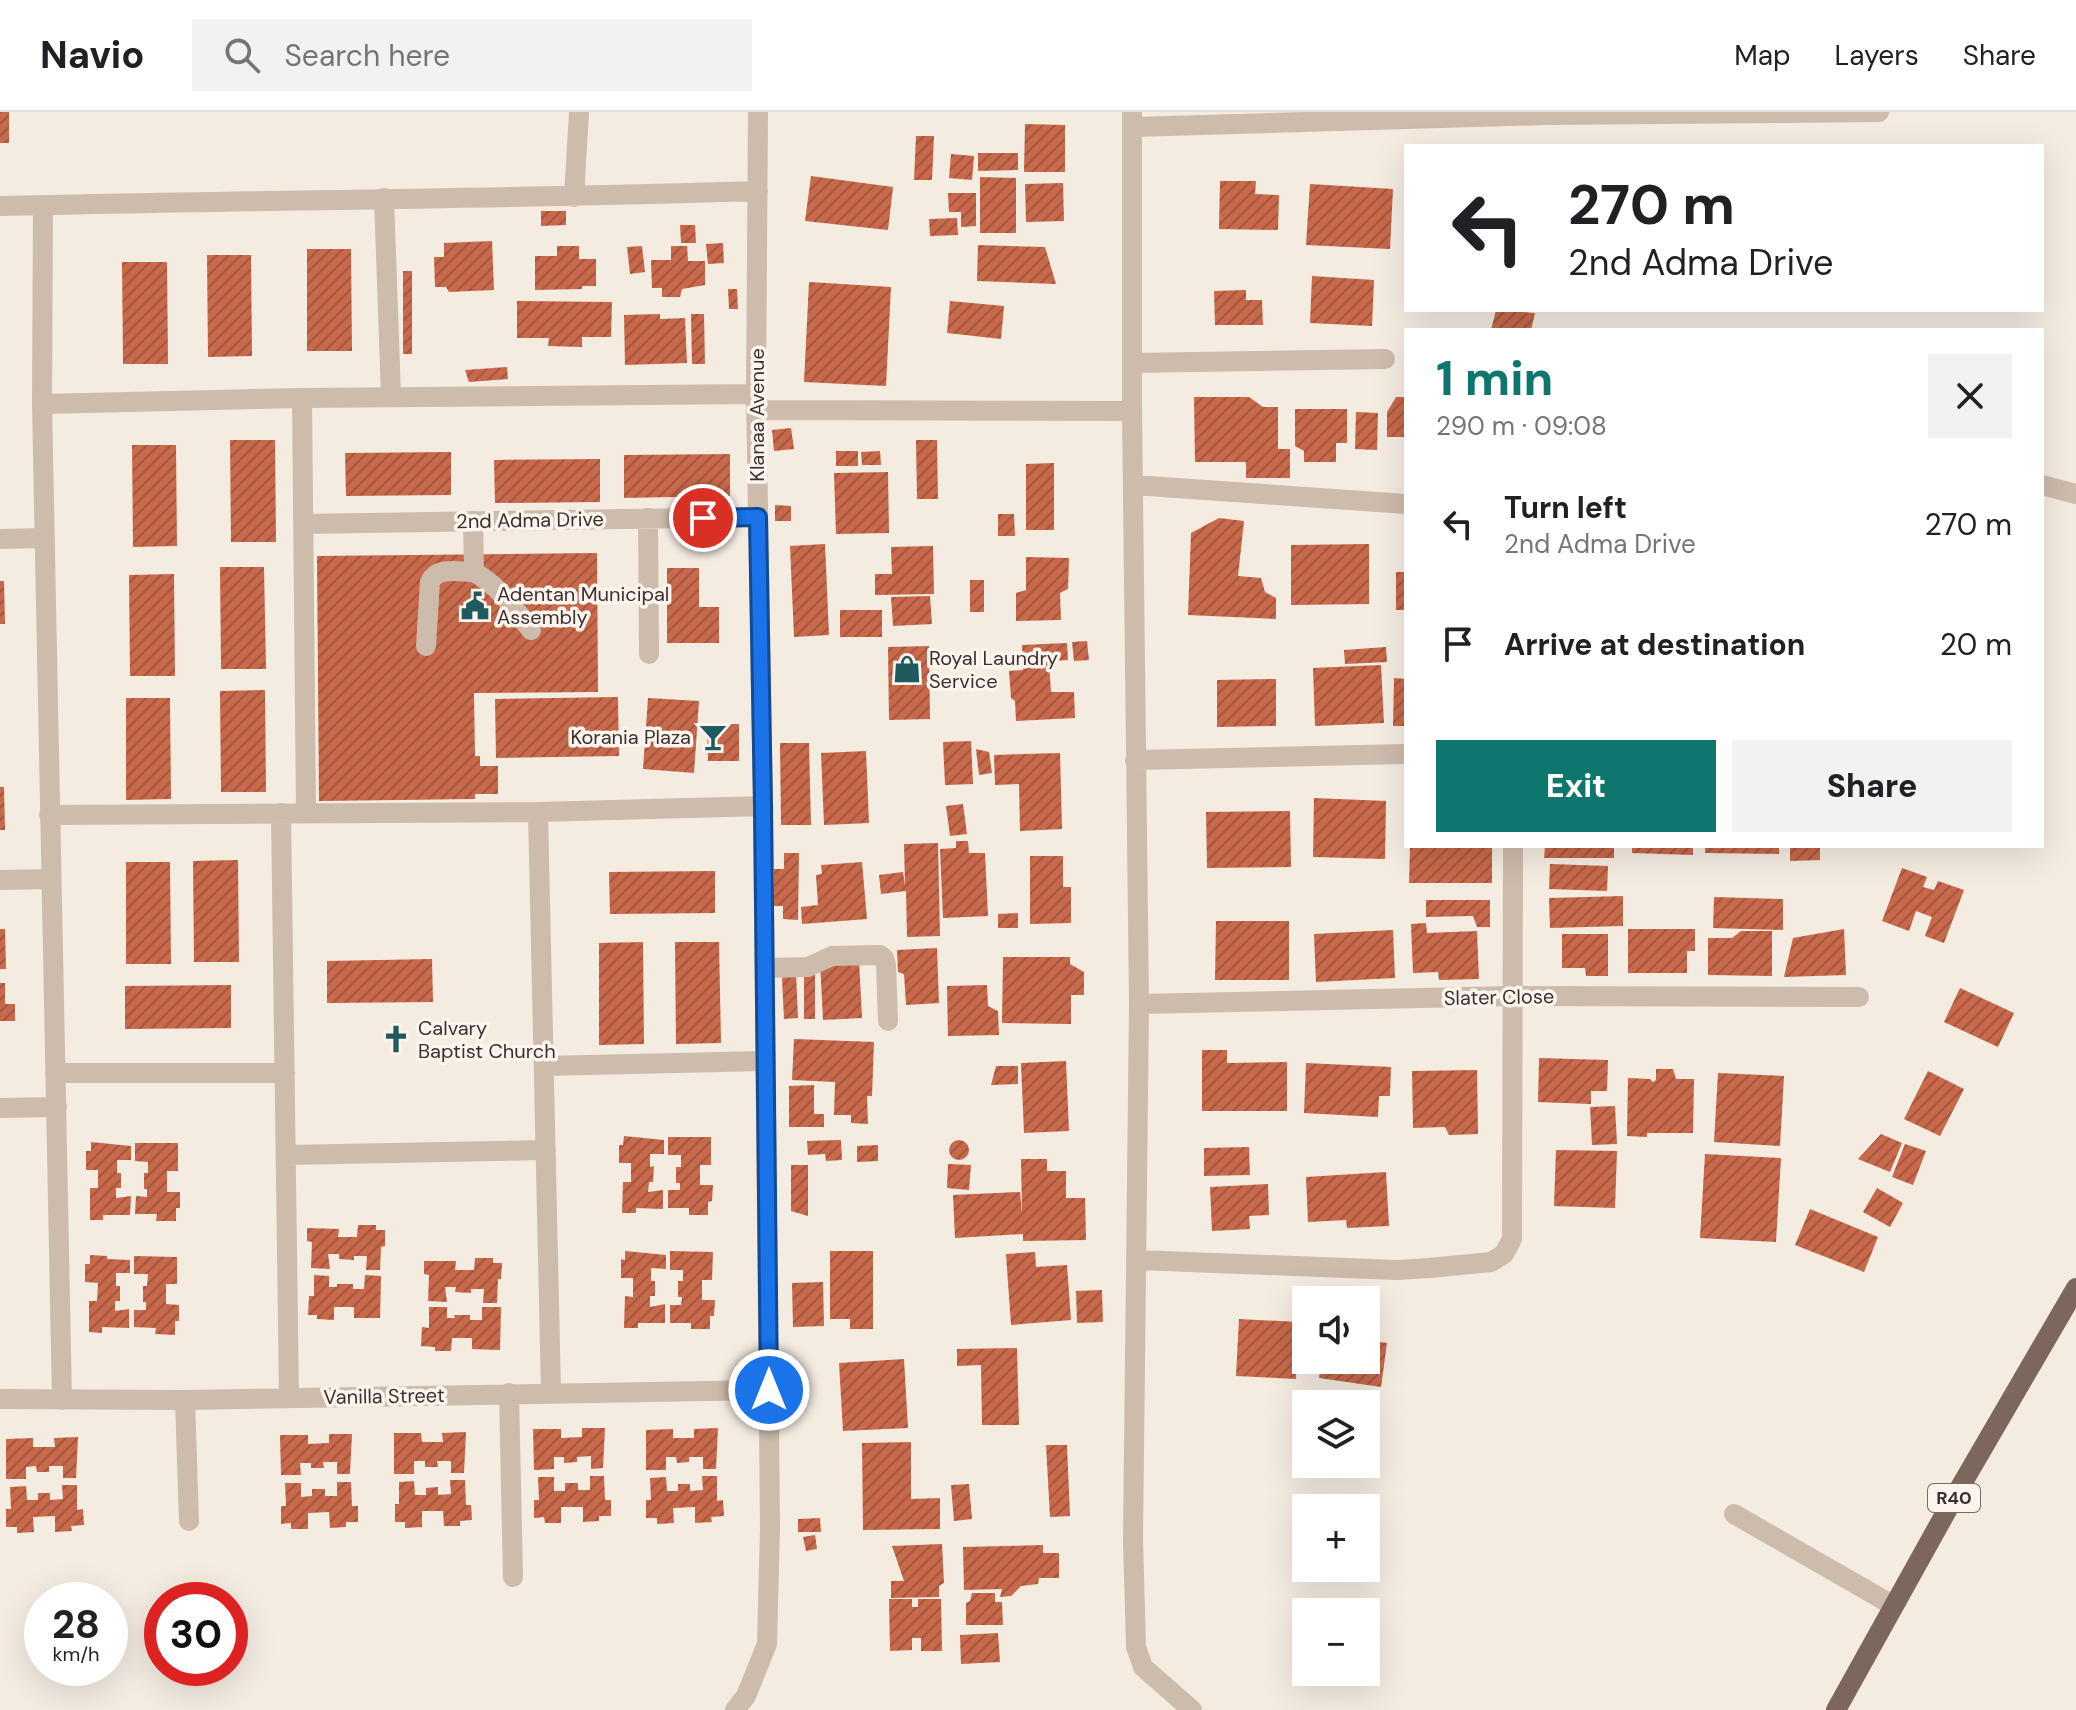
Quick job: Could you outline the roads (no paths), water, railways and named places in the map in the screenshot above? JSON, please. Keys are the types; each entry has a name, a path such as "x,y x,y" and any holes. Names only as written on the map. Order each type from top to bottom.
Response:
{"main road":[{"name":"R40","path":"1836,1710 2076,1288"}],"street":[{"path":"574,197 579,112"},
{"name":"Klanaa Avenue","path":"735,1710 746,1696 767,1644 770,1528 756,402 758,112"},
{"path":"1192,1710 1143,1667 1136,1647 1133,1539 1139,1004 1132,411 1133,120 1879,112"},
{"path":"0,206 758,191"},
{"path":"384,198 391,396"},
{"path":"43,205 42,404 62,1400"},
{"path":"1132,363 1385,359"},
{"path":"42,404 391,396 1132,411"},
{"path":"302,398 306,813"},
{"path":"1134,485 1404,504"},
{"path":"2044,486 2076,494"},
{"name":"2nd Adma Drive","path":"303,524 758,517"},
{"path":"648,518 649,654"},
{"path":"473,521 474,572"},
{"path":"0,539 45,538"},
{"path":"426,646 430,582 439,571 474,572 489,580 531,630"},
{"path":"1135,760 1404,754"},
{"path":"49,815 538,812 763,806"},
{"path":"538,812 551,1392"},
{"path":"281,813 289,1398"},
{"path":"1138,1260 1397,1270 1491,1262 1504,1254 1512,1239 1513,848"},
{"path":"0,880 51,879"},
{"path":"765,968 808,967 832,956 880,955 886,965 888,1021"},
{"name":"Slater Close","path":"1139,1004 1513,996 1859,997"},
{"path":"544,1066 766,1061"},
{"path":"55,1073 285,1073"},
{"path":"0,1108 57,1107"},
{"path":"286,1155 546,1150"},
{"name":"Vanilla Street","path":"0,1399 185,1400 769,1390"},
{"path":"509,1393 513,1577"},
{"path":"185,1400 189,1521"},
{"path":"1734,1514 1894,1606"}],"place":[{"name":"Adentan Municipal Assembly","path":"475,606"},
{"name":"Royal Laundry Service","path":"907,669"},
{"name":"Korania Plaza","path":"713,737"},
{"name":"Calvary Baptist Church","path":"396,1039"}]}
